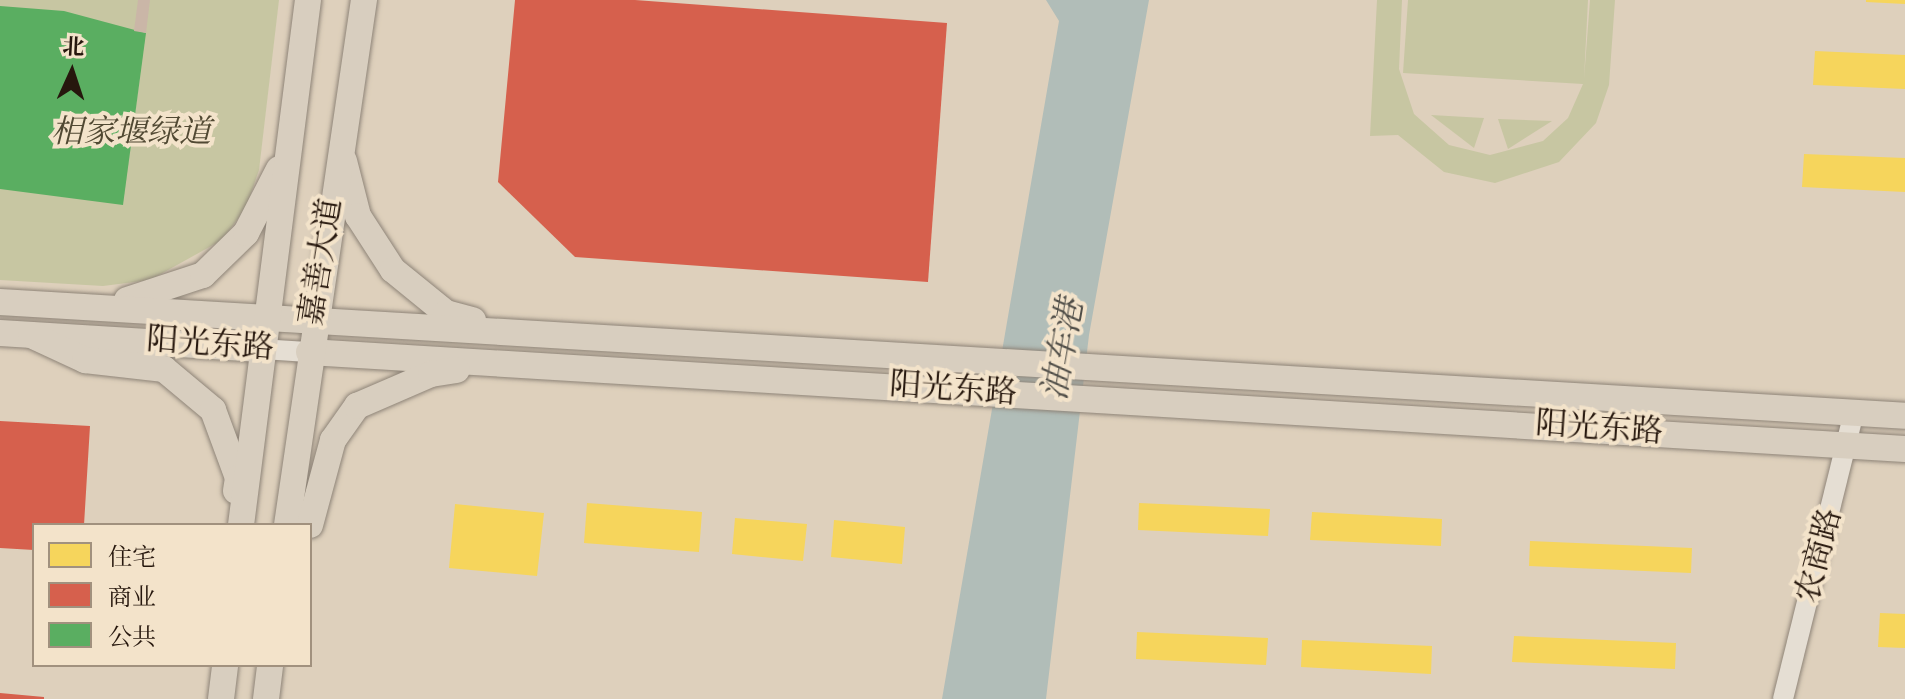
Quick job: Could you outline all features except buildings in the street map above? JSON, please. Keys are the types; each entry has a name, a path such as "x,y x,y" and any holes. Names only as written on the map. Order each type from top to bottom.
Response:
{"main road":[{"name":"嘉善大道","path":"241,523 308,0"},
{"name":"嘉善大道","path":"287,523 313,321 364,0"},
{"path":"341,149 358,216 393,270 446,313 515,331"},
{"path":"96,307 203,275 246,233 288,151"},
{"name":"阳光东路","path":"0,302 1180,369 1905,416"},
{"name":"阳光东路","path":"0,333 262,349"},
{"path":"31,335 85,360 164,369 213,410 238,478 232,523"},
{"name":"阳光东路","path":"309,352 1905,449"},
{"path":"311,523 333,440 357,406 431,374 511,364"},
{"path":"221,699 225,667"},
{"path":"266,699 270,667"}],"street":[{"name":"阳光东路","path":"262,349 309,352"},
{"name":"农商路","path":"1783,699 1850,446 1854,412"}],"green space":[{"name":"相家堰绿道","path":"0,0 279,0 259,170 246,208 222,240 150,280 103,286 0,280"},
{"path":"1377,0 1402,0 1399,69 1414,114 1449,145 1490,155 1543,141 1568,118 1583,84 1403,73 1408,0 1588,0 1584,79 1590,0 1615,0 1609,85 1596,123 1559,162 1495,183 1444,172 1398,135 1370,136"},
{"path":"1431,115 1484,118 1474,148"},
{"path":"1498,119 1552,121 1508,149"}],"water":[{"name":"油车港","path":"1046,0 1149,0 1089,335 1046,699 942,699 1059,21"}]}
